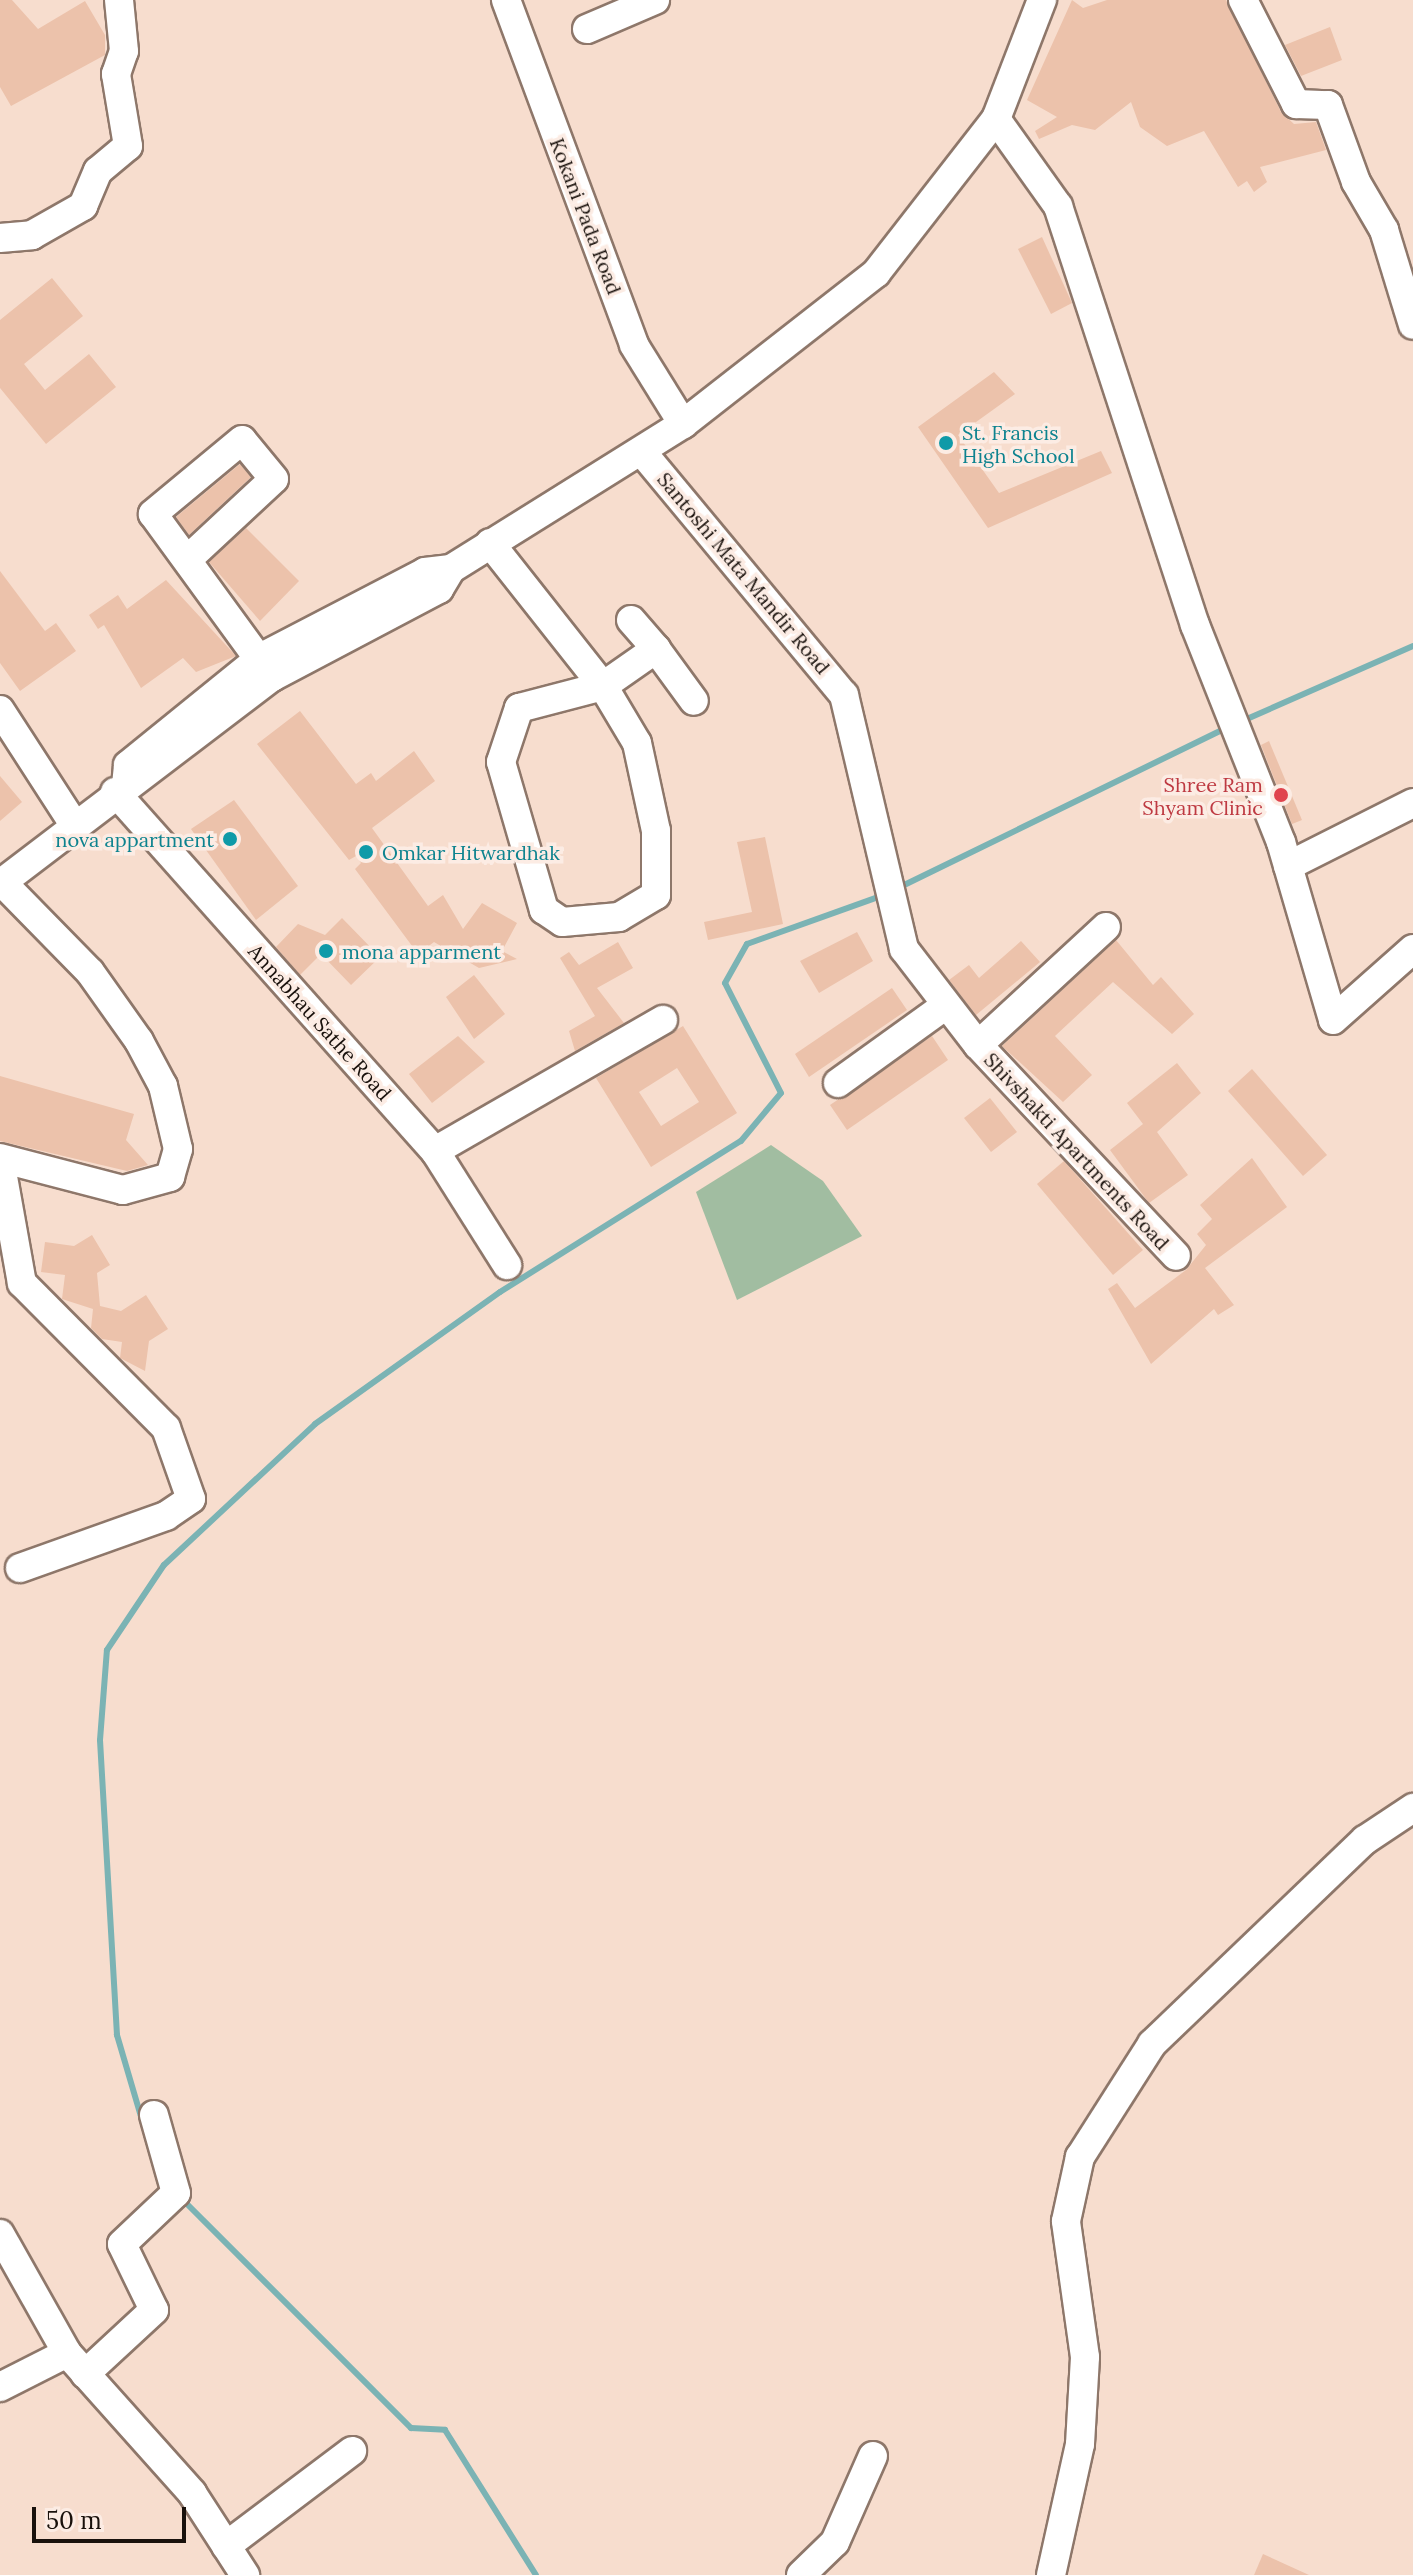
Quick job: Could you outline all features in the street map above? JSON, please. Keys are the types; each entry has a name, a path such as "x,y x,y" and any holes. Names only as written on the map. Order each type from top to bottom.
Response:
{"street":[{"path":"0,238 32,235 83,206 98,171 128,146 116,74 124,51 119,0"},
{"name":"Kokani Pada Road","path":"506,0 634,345 683,424"},
{"path":"587,29 655,0"},
{"path":"20,1568 166,1516 191,1499 166,1428 11,1288 0,1159 123,1190 170,1177 178,1149 163,1086 139,1041 90,972 1,883 120,788 128,765 214,709 266,667 356,622 425,572 451,569 642,452 683,424 876,273 996,119 1042,0"},
{"path":"1243,0 1296,104 1328,105 1356,182 1384,230 1413,325"},
{"path":"996,119 1058,206 1234,725 1288,866 1333,1020 1413,949"},
{"name":"Santoshi Mata Mandir Road","path":"642,452 844,695 888,893"},
{"path":"490,543 603,686 637,743 656,831 656,895 619,917 562,922 544,910 501,762 519,708 528,700 603,686 656,649"},
{"path":"188,559 266,667"},
{"path":"631,620 694,701"},
{"path":"0,710 73,823"},
{"name":"Annabhau Sathe Road","path":"120,788 435,1151 507,1265"},
{"path":"1288,866 1413,803"},
{"name":"Shivshakti Apartments Road","path":"888,893 904,949 946,1005 978,1045 1176,1256"},
{"name":"Shivshakti Apartments Road","path":"978,1045 1106,927"},
{"path":"838,1083 946,1005"},
{"path":"435,1151 663,1020"},
{"path":"1051,2575 1080,2444 1085,2357 1066,2221 1080,2157 1152,2044 1365,1840 1413,1808"},
{"path":"0,2387 76,2363 154,2310 122,2244 176,2193 154,2115"},
{"path":"0,2234 76,2363 192,2493 245,2575"},
{"path":"226,2546 352,2451"},
{"path":"801,2575 835,2542 873,2456"}],"green space":[{"path":"771,1145 823,1181 862,1236 737,1300 696,1192"}],"building":[{"path":"0,0 12,0 38,29 85,1 105,35 105,55 11,106 0,87"},
{"path":"1072,0 1083,8 1107,0 1226,0 1281,112 1294,124 1316,122 1326,150 1260,167 1267,182 1254,192 1247,181 1238,187 1204,131 1167,146 1140,127 1131,102 1095,130 1072,125 1039,139 1035,131 1057,117 1027,100"},
{"path":"1330,27 1342,60 1301,76 1285,45"},
{"path":"1042,237 1072,303 1051,314 1018,249"},
{"path":"52,278 83,316 24,364 45,390 89,354 116,387 46,444 0,388 0,320"},
{"name":"St. Francis High School","path":"994,372 1015,394 958,435 999,493 1101,451 1112,473 988,528 918,427"},
{"path":"240,464 251,477 189,535 176,517"},
{"path":"246,528 299,581 260,621 209,562"},
{"path":"0,571 45,631 56,623 76,651 20,691 0,663"},
{"path":"166,580 236,656 196,672 183,658 141,688 104,625 98,629 89,615 118,595 127,609"},
{"path":"300,711 356,784 371,773 376,781 414,751 435,781 372,828 428,906 443,895 463,929 482,903 517,923 502,951 517,959 479,968 434,942 418,954 355,869 361,863 356,856 349,860 257,744"},
{"path":"1269,741 1302,820 1292,824 1261,745"},
{"path":"0,776 22,802 0,821"},
{"path":"234,800 298,886 256,920 191,829"},
{"path":"765,837 783,924 708,940 704,922 752,912 737,842"},
{"name":"mona apparment","path":"342,918 380,957 351,985 321,954 300,975 276,947 298,924 325,935"},
{"path":"857,932 873,961 819,993 800,961"},
{"path":"1116,940 1153,985 1161,977 1194,1014 1172,1034 1113,982 1055,1036 1092,1075 1063,1102 1002,1046"},
{"path":"1021,941 1040,962 976,1015 949,980 969,965 979,978"},
{"path":"618,942 633,968 597,988 624,1023 575,1051 569,1031 595,1016 560,958 569,952 579,965"},
{"path":"474,975 505,1014 474,1039 446,997"},
{"path":"892,988 907,1010 809,1077 795,1054"},
{"path":"683,1026 737,1113 651,1167 596,1078","holes":["677,1068 699,1102 661,1126 639,1092"]},
{"path":"458,1036 485,1062 432,1103 409,1074"},
{"path":"932,1036 948,1060 847,1130 830,1105"},
{"path":"1177,1063 1201,1093 1157,1132 1188,1175 1149,1203 1110,1150 1143,1124 1127,1103"},
{"path":"1252,1069 1327,1155 1303,1176 1228,1091"},
{"path":"0,1076 134,1114 126,1140 148,1165 127,1171 0,1141"},
{"path":"990,1098 1017,1132 991,1152 964,1118"},
{"path":"1252,1158 1287,1207 1205,1268 1234,1305 1218,1315 1214,1309 1151,1364 1108,1289 1117,1283 1135,1308 1186,1270 1206,1245 1197,1234 1212,1219 1200,1205"},
{"path":"1064,1161 1143,1250 1113,1275 1037,1184"},
{"path":"92,1235 110,1265 97,1273 100,1306 121,1311 146,1295 168,1329 149,1341 145,1371 120,1358 122,1342 102,1339 91,1328 93,1309 62,1299 65,1275 41,1272 45,1242 74,1246"},
{"path":"1263,2554 1309,2575 1254,2575"}],"waterway":[{"path":"1240,722 1413,646"},
{"path":"898,888 1226,728"},
{"path":"142,2120 117,2035 100,1740 107,1650 164,1565 315,1424 500,1292 741,1141 781,1093 725,983 747,944 884,895"},
{"path":"182,2199 411,2428 445,2430 536,2575"}],"place":[{"name":"St. Francis High School","path":"946,443"},
{"name":"Shree Ram Shyam Clinic","path":"1281,795"},
{"name":"nova appartment","path":"230,839"},
{"name":"Omkar Hitwardhak","path":"366,852"},
{"name":"mona apparment","path":"326,951"}]}
